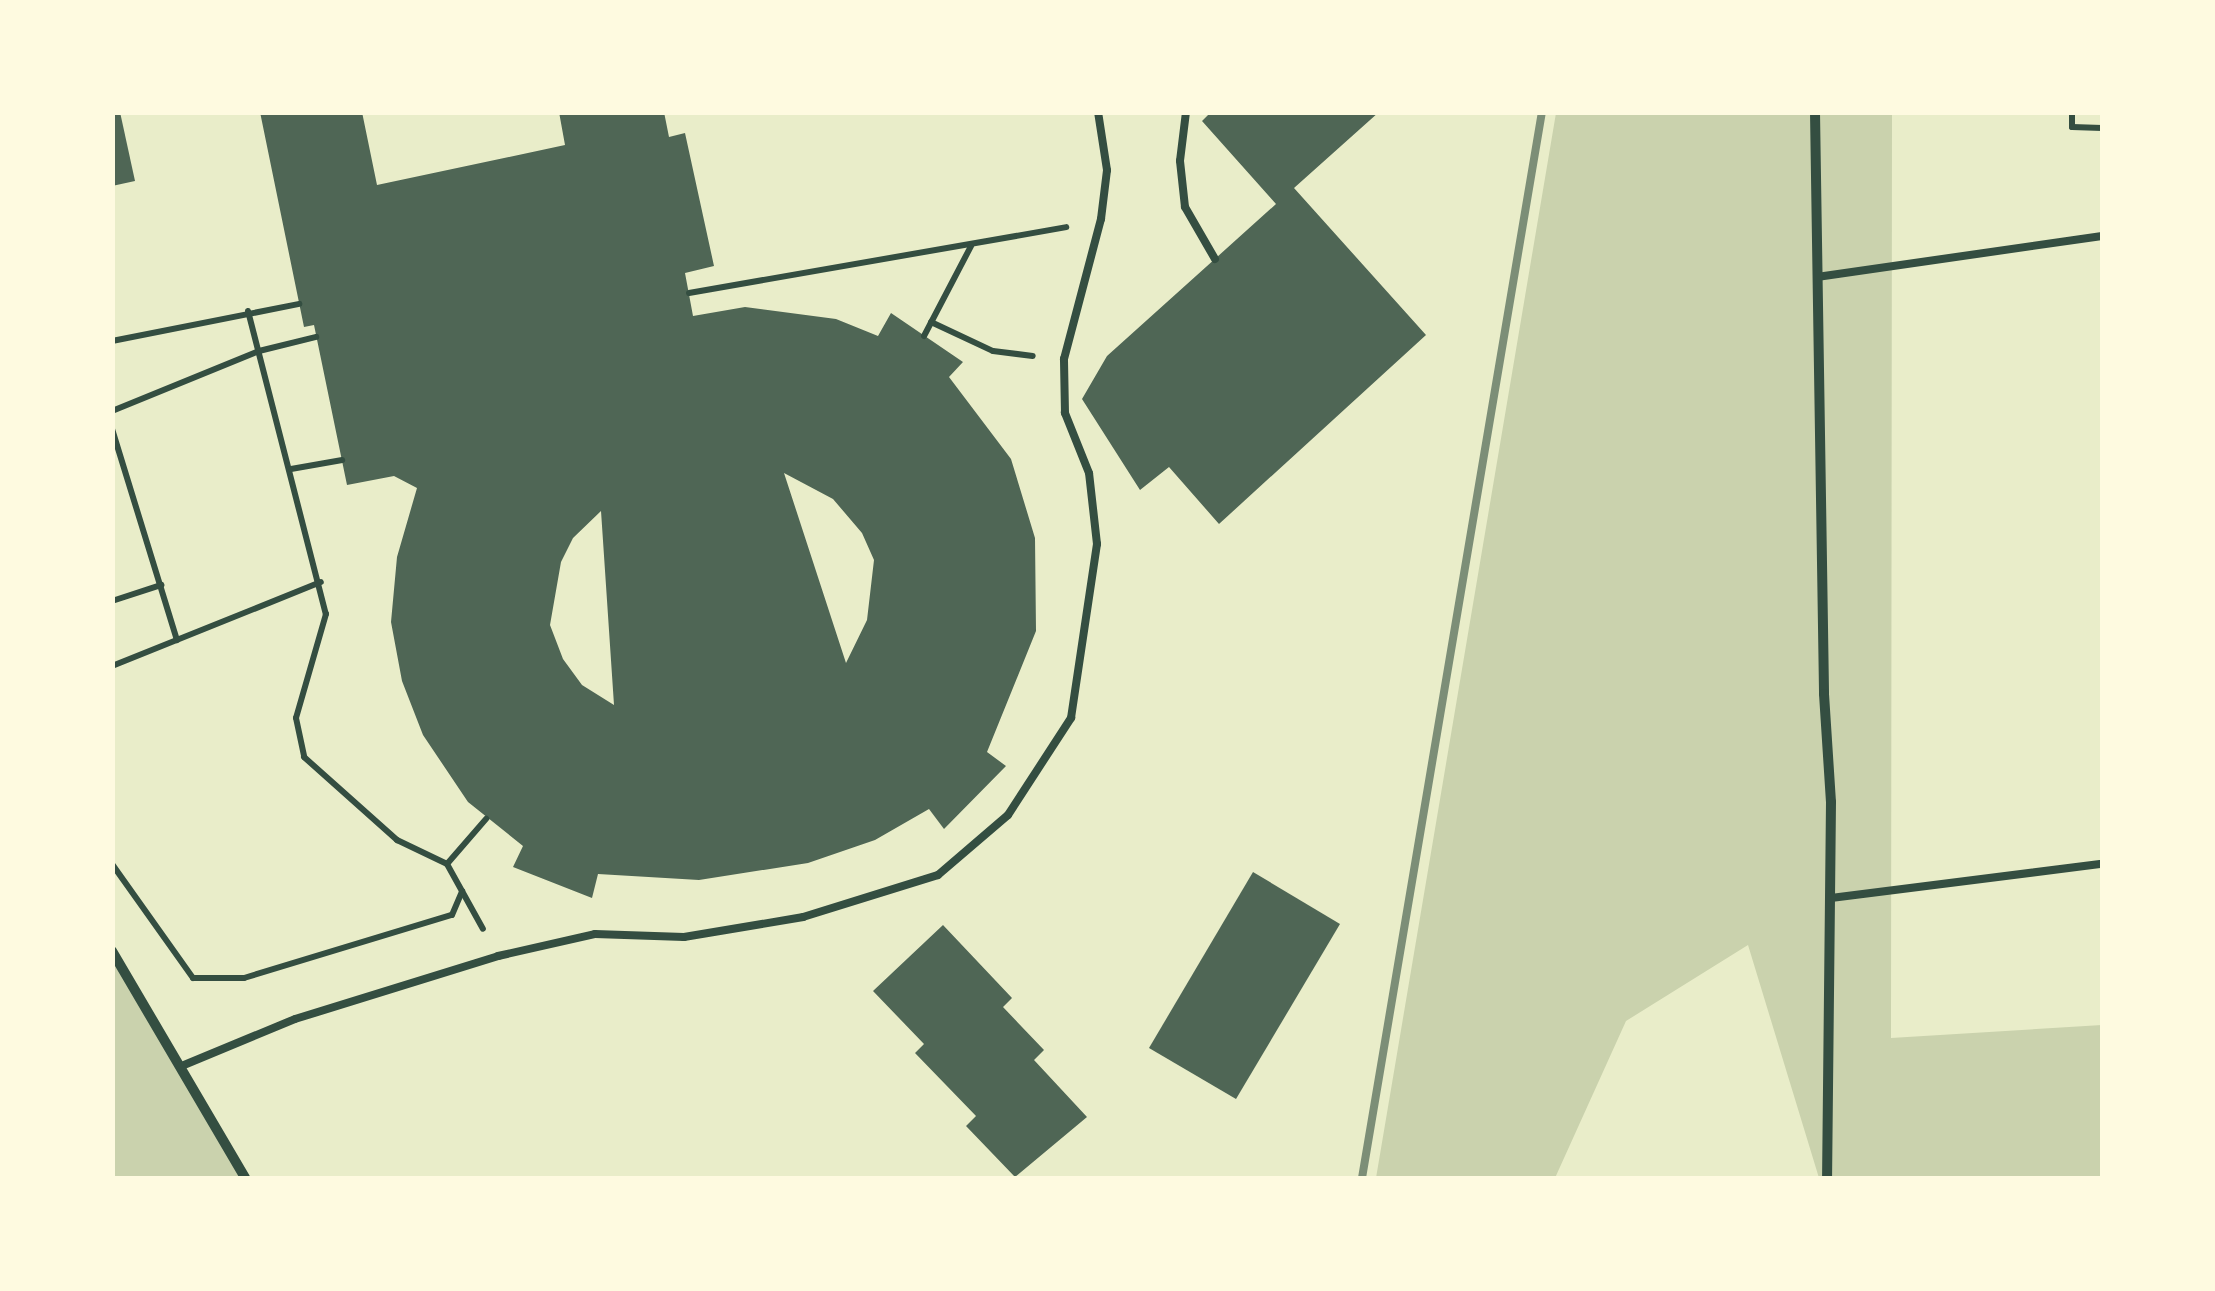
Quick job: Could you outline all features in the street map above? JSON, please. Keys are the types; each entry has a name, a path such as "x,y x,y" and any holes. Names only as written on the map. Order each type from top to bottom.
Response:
{"street":[{"path":"1816,112 1831,898 1827,1178"},
{"path":"112,951 184,1064 245,1178"}],"lane":[{"path":"184,1064 295,1019 498,956 595,934 684,938 802,917 938,875 1008,816 1071,718 1097,544 1088,472 1065,412 1064,359 1101,219 1107,170 1098,112"},
{"path":"1186,112 1180,161 1185,207 1215,259"},
{"path":"1817,277 2102,236"},
{"path":"1831,898 2102,864"}],"path":[{"path":"375,112 385,112"},
{"path":"2072,112 2072,127 2102,128"},
{"path":"689,293 972,246 1101,219"},
{"path":"924,336 972,246"},
{"path":"112,341 248,311 299,304"},
{"path":"248,311 321,582 326,614 296,718 304,757 397,840 446,864 498,956"},
{"path":"931,322 994,351 1064,359"},
{"path":"112,411 258,350 316,337"},
{"path":"112,429 177,640"},
{"path":"291,470 342,460"},
{"path":"112,468 122,462"},
{"path":"112,666 321,582"},
{"path":"112,601 160,586"},
{"path":"446,864 486,819"},
{"path":"112,864 193,978 244,978 452,915 463,890"}],"green space":[{"path":"1556,113 1892,113 1891,1038 2102,1025 2102,1178 1819,1178 1748,945 1626,1021 1555,1178 1376,1178"},
{"path":"112,951 245,1178 113,1178"}],"building":[{"path":"112,112 120,112 135,181 112,186"},
{"path":"260,112 362,112 377,185 565,145 559,112 664,112 669,137 685,133 714,266 685,273 693,316 745,307 836,319 878,336 891,313 963,362 949,377 1011,459 1035,538 1036,631 987,752 1006,766 944,829 929,809 875,840 808,863 699,880 598,874 592,898 513,867 523,846 468,802 423,735 402,681 391,622 397,557 417,488 394,476 347,485 314,325 304,327","holes":["784,473 833,499 862,533 874,560 867,620 846,663","601,511 614,705 582,685 563,659 550,625 561,562 573,538"]},
{"path":"1211,112 1379,112 1294,188 1426,335 1219,524 1169,467 1140,490 1082,399 1107,356 1276,204 1202,121"},
{"path":"1253,872 1340,924 1236,1099 1149,1048"},
{"path":"943,925 1012,998 1003,1007 1044,1050 1034,1060 1087,1117 1015,1177 966,1126 976,1116 915,1053 924,1044 873,991"}],"railway":[{"path":"1362,1178 1542,112"}]}
